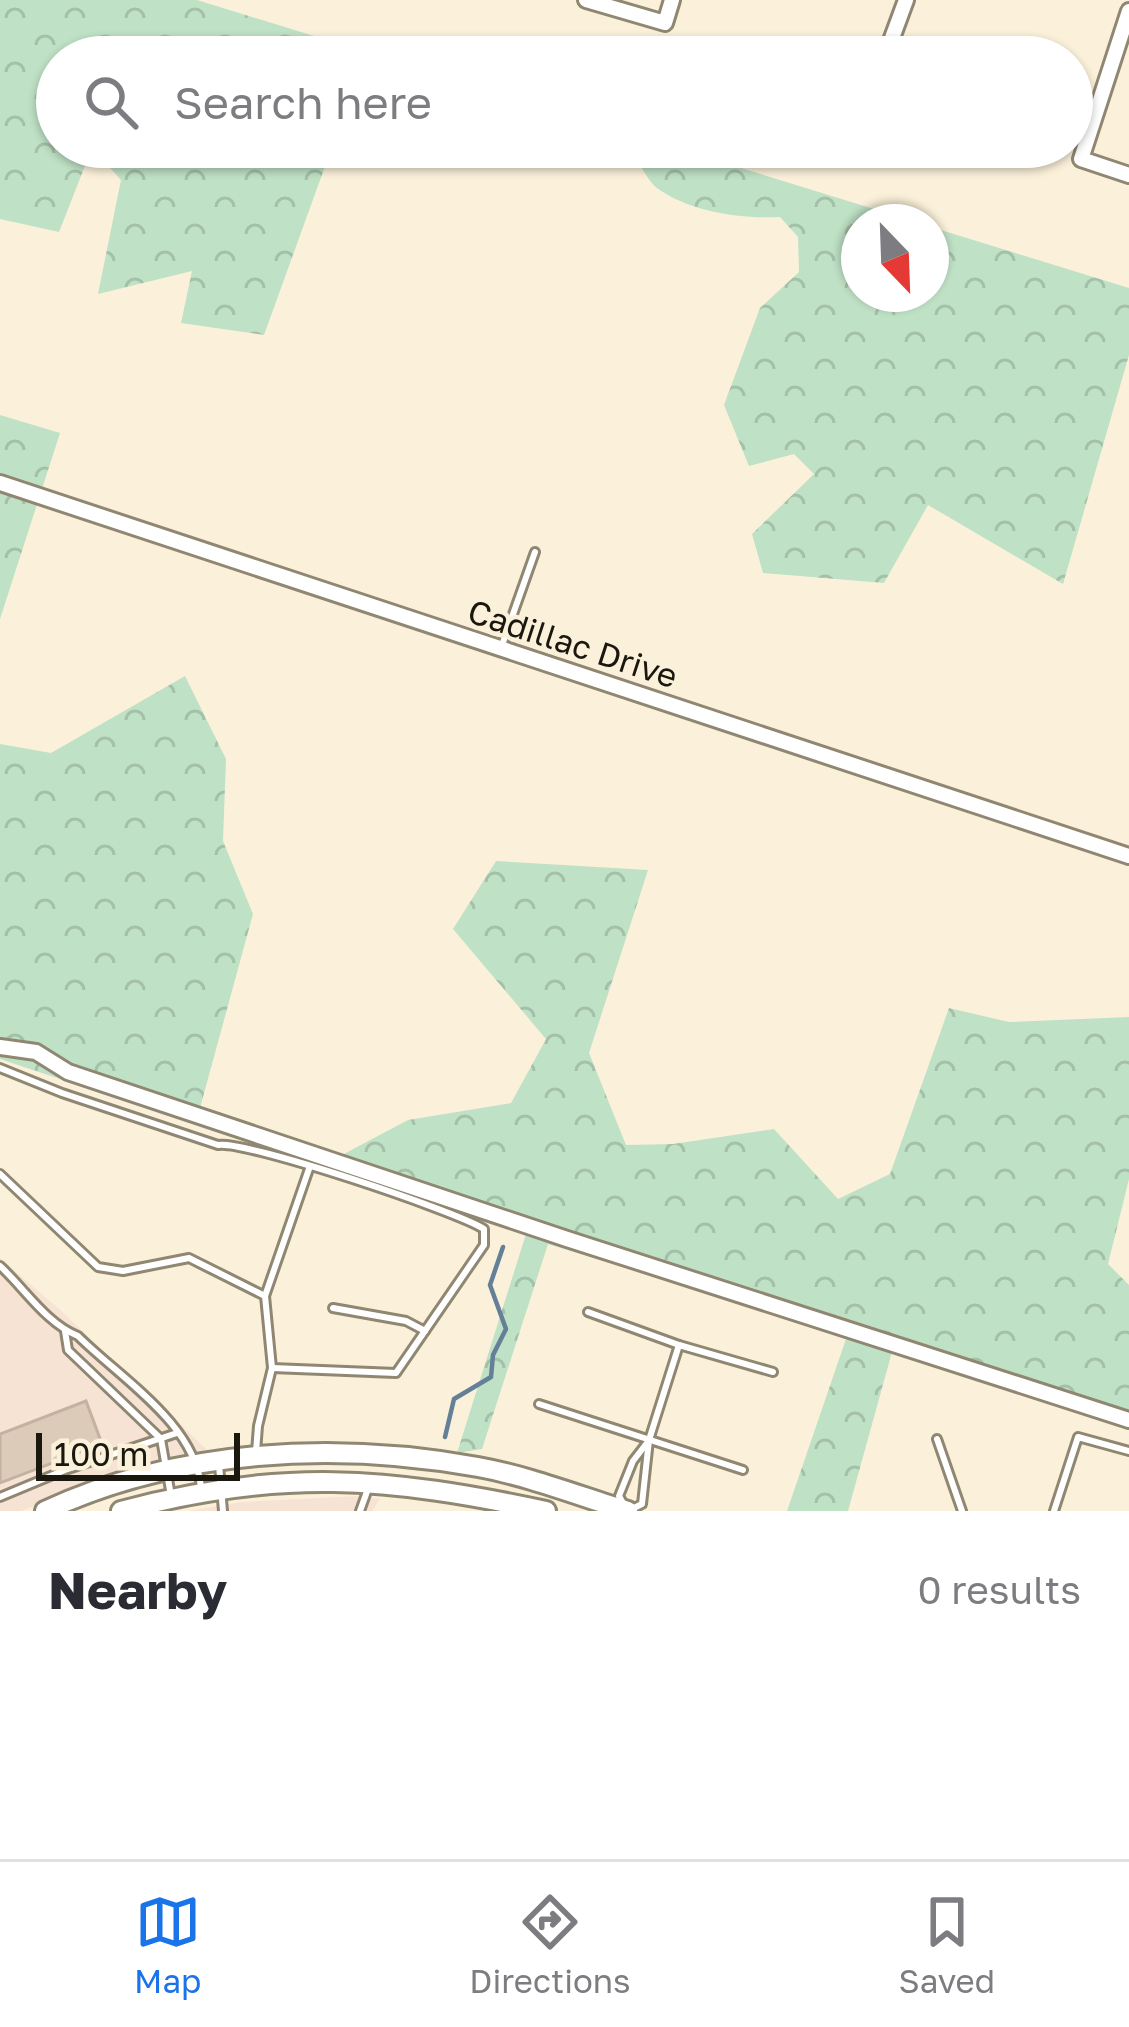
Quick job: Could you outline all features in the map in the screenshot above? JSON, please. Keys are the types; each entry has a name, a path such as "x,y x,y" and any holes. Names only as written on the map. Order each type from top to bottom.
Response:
{"main road":[{"path":"45,1511 87,1491 166,1470 256,1456 335,1453 407,1456 482,1467 628,1511"},
{"path":"121,1511 212,1490 335,1480 477,1495 536,1510"}],"street":[{"path":"586,0 664,23 672,0"},
{"path":"893,36 906,0"},
{"path":"1093,122 1129,11"},
{"path":"1093,163 1129,175"},
{"name":"Cadillac Drive","path":"0,483 1129,856"},
{"path":"0,1047 36,1052 68,1072 1129,1420"}],"lane":[{"path":"501,648 536,552"},
{"path":"0,1067 62,1093 218,1145 232,1143 310,1166 484,1229 484,1245 396,1373 272,1368"},
{"path":"256,1456 272,1368 265,1296 310,1166"},
{"path":"0,1174 98,1267 123,1270 189,1258 265,1296"},
{"path":"0,1266 24,1294 64,1331 78,1336 209,1462 212,1490 223,1511"},
{"path":"333,1308 406,1321 425,1331"},
{"path":"588,1312 773,1372"},
{"path":"64,1331 68,1350 161,1439 171,1497"},
{"path":"649,1440 633,1461 619,1496 628,1511 642,1504 649,1440 679,1345"},
{"path":"539,1404 743,1470"},
{"path":"0,1497 178,1432"},
{"path":"1054,1511 1078,1437 1129,1451"},
{"path":"938,1439 962,1511"},
{"path":"209,1462 212,1490"},
{"path":"360,1511 370,1482"}],"shaded area":[{"path":"0,1258 207,1450 132,1470 21,1511 0,1511"},
{"path":"380,1499 372,1511 189,1511 241,1502"}],"green space":[{"path":"0,0 197,0 314,36 36,36 36,168 84,168 59,232 0,219"},
{"path":"110,168 324,168 264,335 181,323 192,271 98,294 121,180"},
{"path":"642,168 741,168 858,204 841,204 841,312 949,312 949,233 1129,288 1129,355 1063,584 928,505 884,583 763,573 752,534 814,474 794,454 749,466 724,405 760,308 799,272 798,237 780,217 716,212 657,188"},
{"path":"0,415 60,433 0,619"},
{"path":"185,676 226,759 223,841 253,914 200,1108 342,1155 408,1120 511,1103 546,1039 453,929 496,861 648,870 589,1053 626,1145 673,1144 774,1129 838,1199 890,1174 949,1008 1009,1022 1129,1017 1129,1179 1108,1264 1129,1285 1129,1425 892,1352 848,1511 787,1511 847,1336 548,1244 482,1449 457,1453 526,1234 0,1059 0,744 51,753"}],"building":[{"path":"86,1401 102,1444 0,1483 0,1434"}],"waterway":[{"path":"445,1437 454,1399 491,1377 493,1355 506,1329 490,1285 503,1247"}]}
